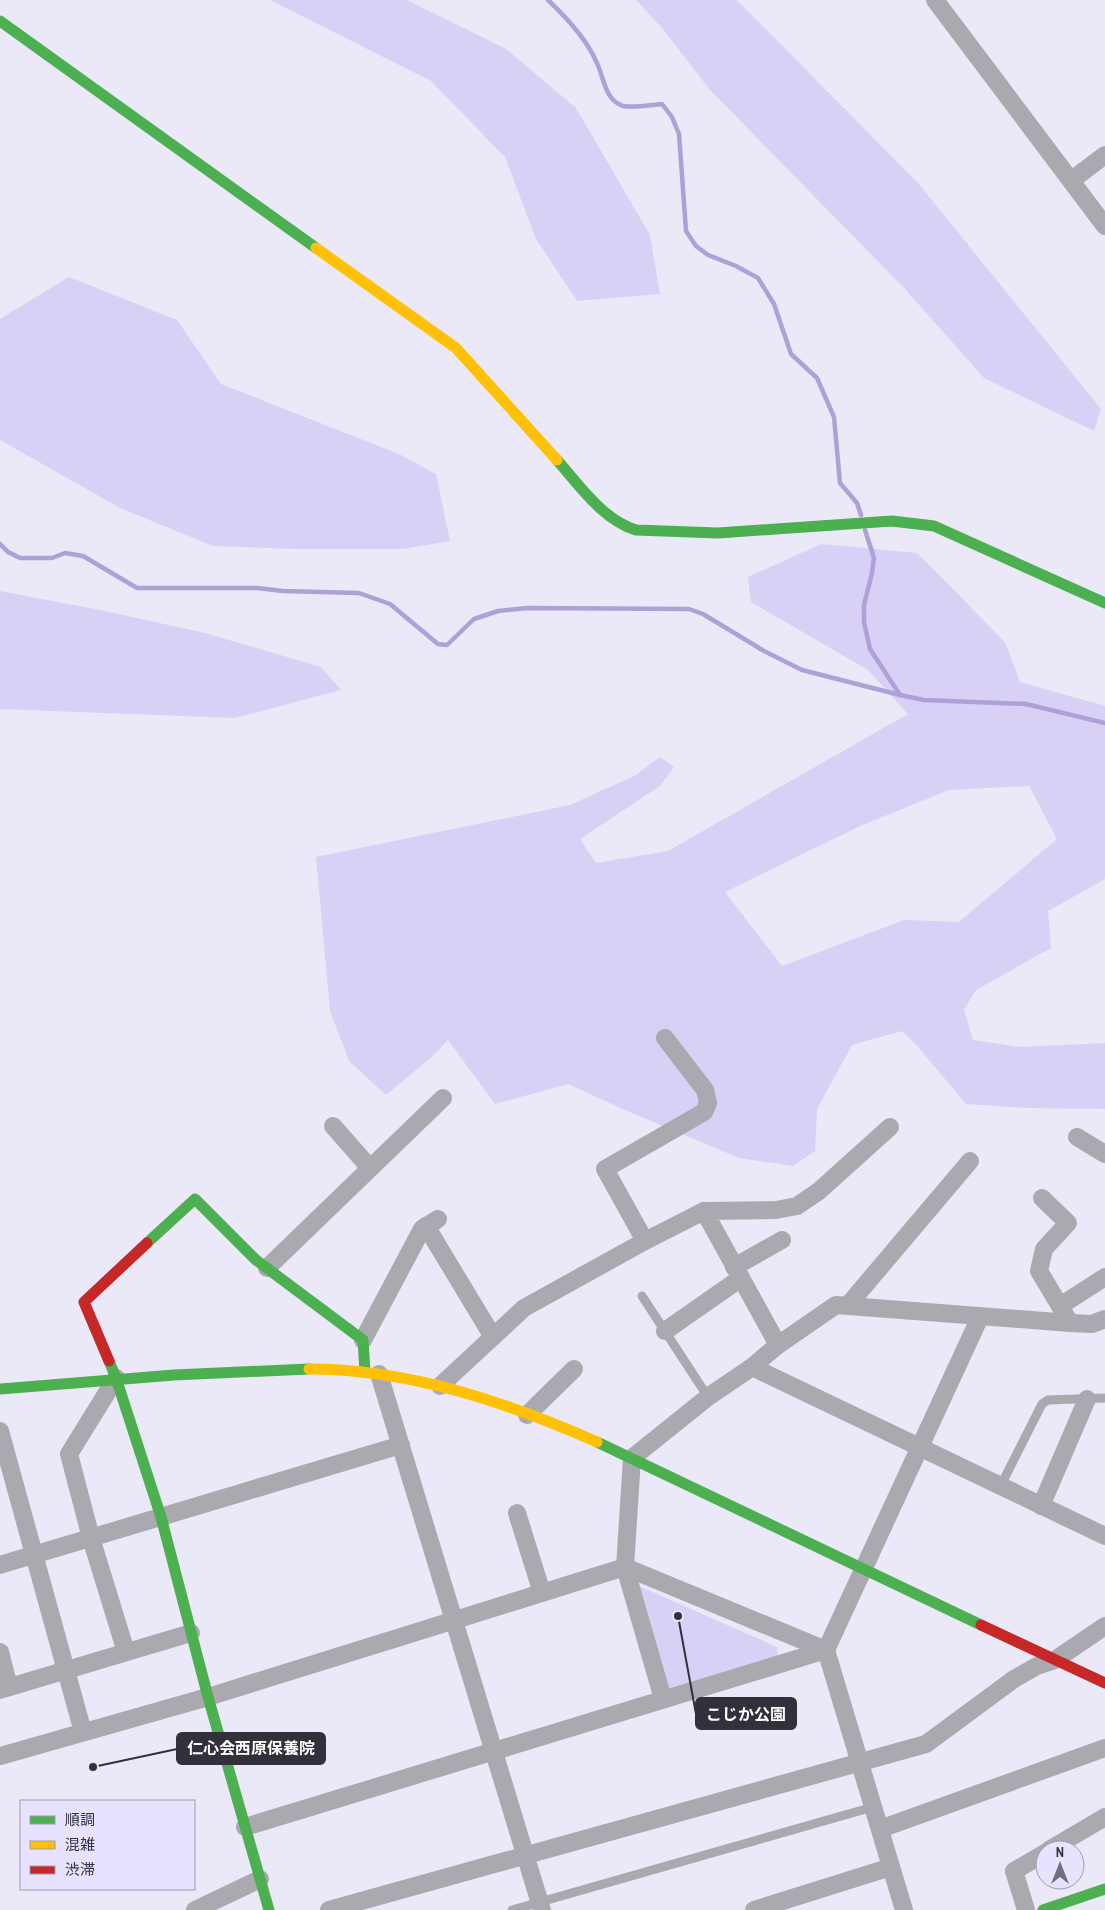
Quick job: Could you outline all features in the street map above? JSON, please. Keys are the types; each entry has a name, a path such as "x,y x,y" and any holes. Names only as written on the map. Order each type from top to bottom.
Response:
{"street":[{"path":"935,0 1105,226"},
{"path":"0,21 456,348 597,505 623,526 636,530 718,533 892,522 934,526 1105,603"},
{"path":"1072,180 1105,155"},
{"path":"644,1241 605,1169 704,1112 708,1104 704,1090 665,1038"},
{"path":"267,1268 443,1098"},
{"path":"333,1126 370,1168"},
{"path":"440,1386 524,1308 644,1241 704,1211 776,1210 797,1206 819,1191 890,1127"},
{"path":"1076,1137 1105,1154"},
{"path":"849,1304 970,1161"},
{"path":"1042,1198 1068,1223 1044,1248 1039,1271 1070,1323"},
{"path":"269,1910 208,1697 160,1517 116,1378 84,1302 196,1199 256,1260 363,1340 372,1373 401,1446 540,1906"},
{"path":"704,1211 778,1345"},
{"path":"363,1340 422,1229 432,1223 493,1337"},
{"path":"665,1331 738,1272 782,1240"},
{"path":"1060,1306 1105,1277"},
{"path":"663,1699 625,1567 632,1458 708,1397 836,1305 849,1304 980,1317 1070,1323 1092,1324 1105,1319"},
{"path":"904,1910 826,1650 980,1317"},
{"path":"752,1367 1105,1536"},
{"path":"0,1389 116,1378 278,1369 372,1373 440,1386 504,1405 632,1458 863,1570 1105,1683"},
{"path":"527,1415 574,1369"},
{"path":"116,1378 69,1454 91,1538 126,1652"},
{"path":"1041,1506 1087,1399"},
{"path":"0,1431 83,1732"},
{"path":"0,1565 401,1446"},
{"path":"518,1513 542,1593"},
{"path":"0,1756 208,1697 625,1567 826,1650"},
{"path":"329,1910 926,1744 1014,1679 1038,1666 1055,1660 1105,1626"},
{"path":"0,1652 5,1688 191,1632"},
{"path":"246,1828 826,1650"},
{"path":"880,1829 1105,1750"},
{"path":"1067,1840 1105,1817"},
{"path":"1026,1910 1014,1871 1035,1859"},
{"path":"754,1910 891,1867"},
{"path":"195,1910 260,1879"},
{"path":"1044,1910 1105,1889"}],"lane":[{"path":"642,1296 708,1397"},
{"path":"1000,1487 1042,1404 1048,1400 1105,1398"},
{"path":"512,1910 540,1906 873,1807"}],"shaded area":[{"path":"270,0 407,0 506,49 576,108 650,235 660,294 577,301 536,239 505,157 431,81"},
{"path":"636,0 737,0 918,183 1101,409 1094,431 984,378 905,289 710,90 663,29"},
{"path":"69,277 177,320 221,384 399,454 436,474 450,541 403,549 293,549 213,546 120,508 0,440 0,319"},
{"path":"821,544 917,553 1005,642 1020,682 1105,706 1105,879 1048,911 1051,948 976,990 964,1010 973,1040 1019,1047 1105,1043 1105,1109 1025,1108 966,1104 902,1031 852,1045 817,1109 815,1151 793,1166 739,1158 568,1084 495,1104 448,1040 433,1056 386,1095 349,1061 330,1011 316,857 570,805 636,775 660,757 674,767 660,786 580,839 596,863 668,851 908,714 868,670 751,602 748,577","holes":["1029,786 1057,839 959,922 904,920 782,966 725,892 860,826 949,790"]},
{"path":"0,591 205,633 321,667 341,690 235,718 0,709"},
{"path":"639,1586 777,1647 778,1658 666,1689"}],"waterway":[{"path":"548,0 587,44 612,99 627,107 662,104 672,117 679,134 686,231 696,246 708,255 736,266 758,278 774,304 791,354 817,378 834,417 840,483 857,503 861,515"},
{"path":"865,530 874,558 864,605 864,622 870,649 900,695"},
{"path":"0,544 8,552 20,558 52,558 65,553 83,556 137,588 257,588 283,591 359,593 390,604 438,644 447,645 474,619 498,611 527,608 689,609 703,614 764,651 802,670 924,700 1026,704 1105,723"}],"traffic: fast":[{"path":"0,21 316,248"},
{"path":"557,460 602,510 624,525 636,530 718,533 892,521 934,526 1105,603"},
{"path":"147,1243 195,1199 256,1260 363,1340 365,1372"},
{"path":"109,1361 161,1517 208,1697 269,1910"},
{"path":"0,1389 174,1375 309,1369"},
{"path":"597,1442 981,1625"},
{"path":"1043,1910 1105,1889"}],"traffic: slow":[{"path":"316,248 456,348 557,460"},
{"path":"309,1369 346,1370 383,1375 456,1390 528,1414 597,1442"}],"traffic: jam":[{"path":"109,1361 84,1302 147,1243"},
{"path":"981,1625 1105,1683"}],"place":[{"name":"こじか公園","path":"678,1616"},
{"name":"仁心会西原保養院","path":"93,1767"}]}
